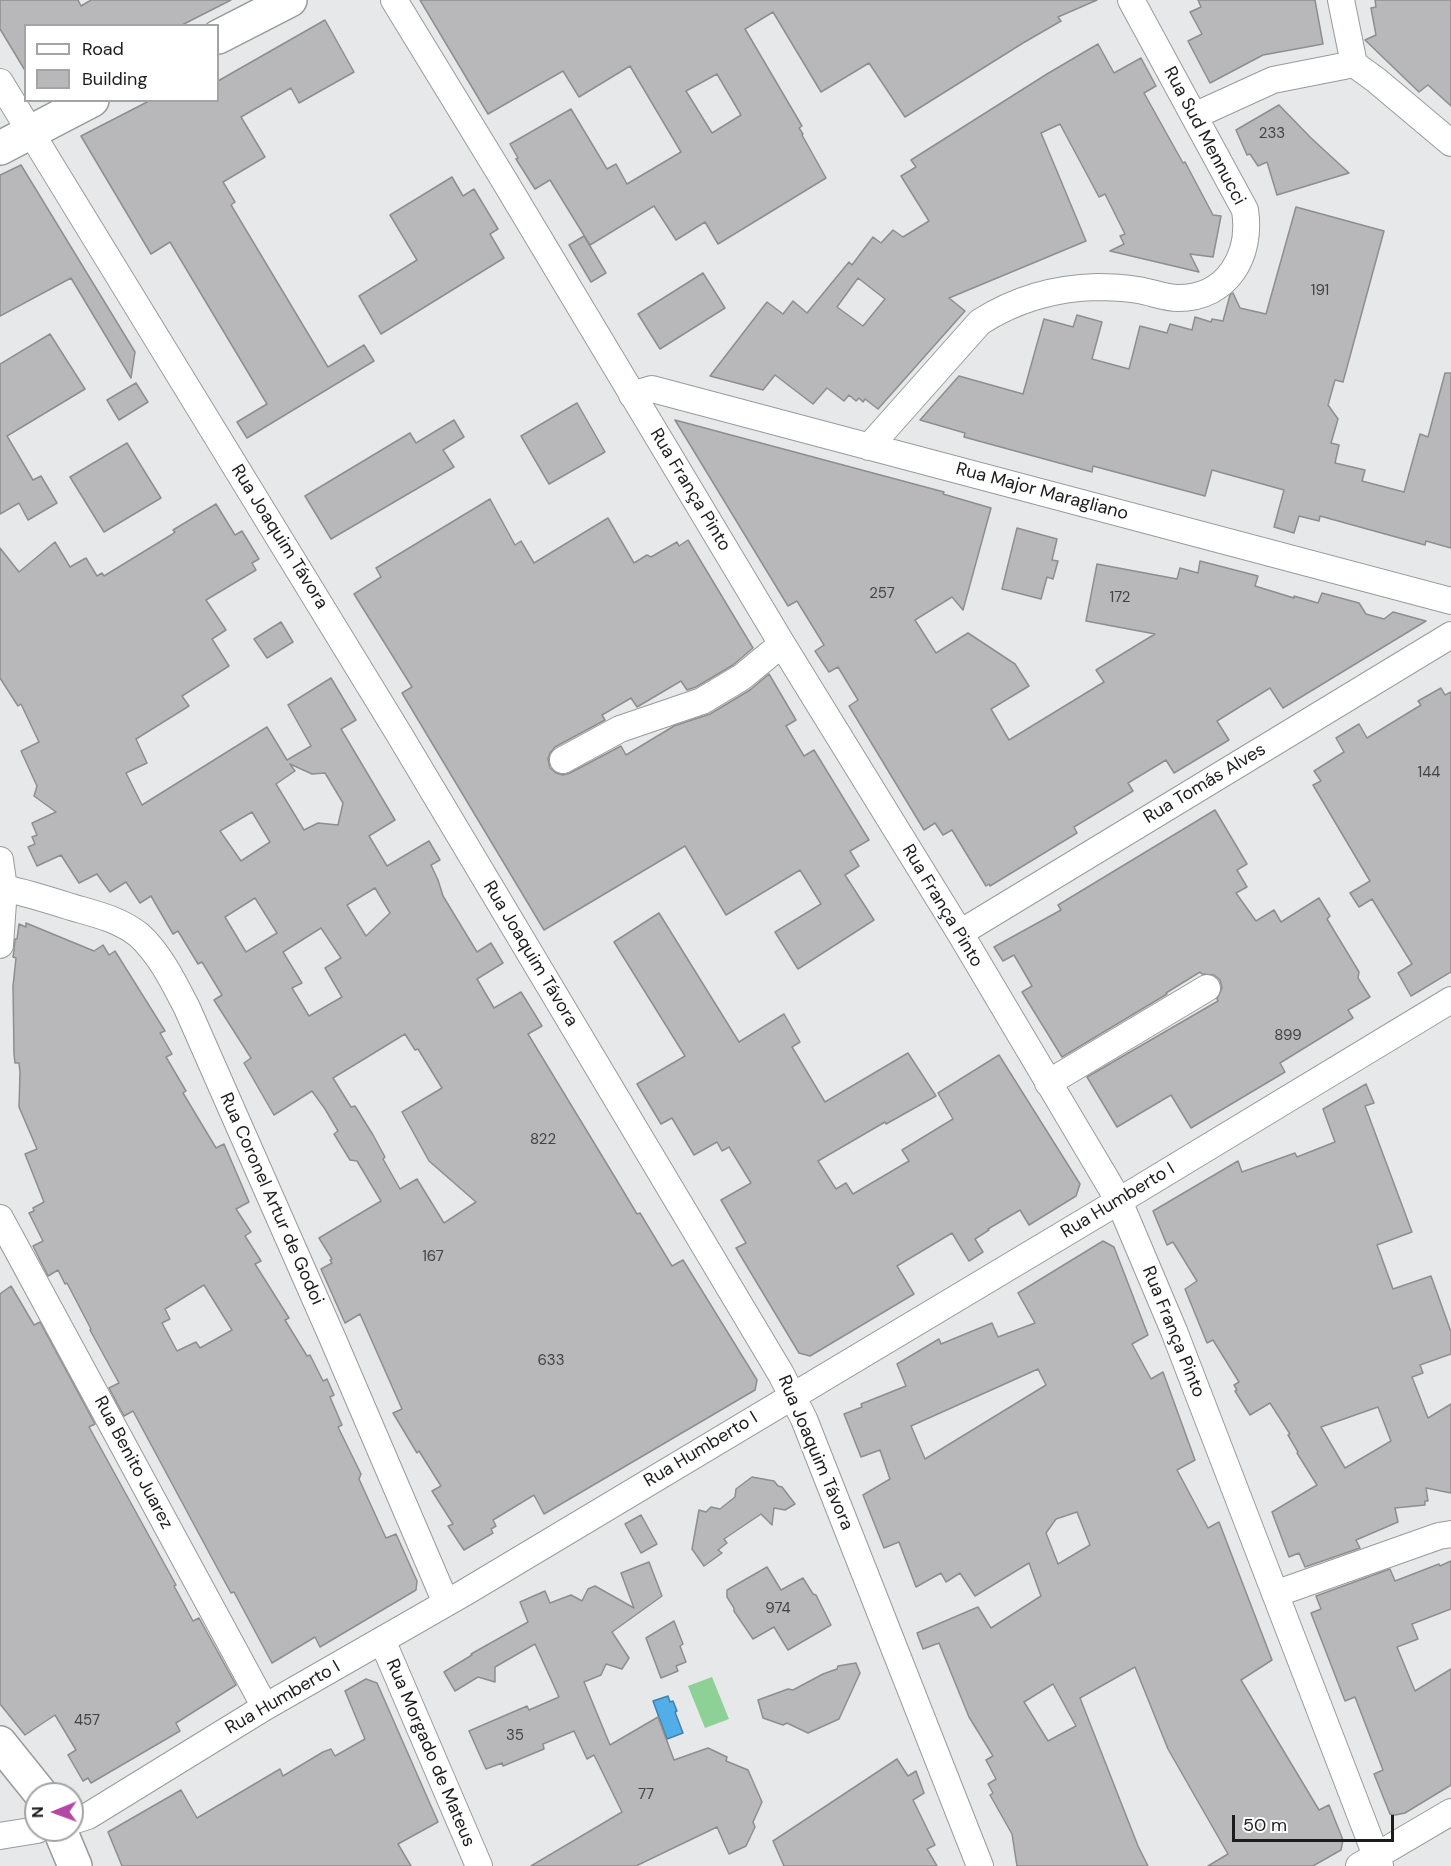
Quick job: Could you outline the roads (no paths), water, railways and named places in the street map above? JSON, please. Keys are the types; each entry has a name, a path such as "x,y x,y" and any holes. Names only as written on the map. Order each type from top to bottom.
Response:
{"street":[{"path":"219,36 290,0"},
{"name":"Rua França Pinto","path":"394,0 782,644 960,933 1119,1201 1174,1331 1275,1594 1372,1863"},
{"name":"Rua Sud Mennucci","path":"869,447 980,322 1003,307 1033,296 1066,289 1099,287 1137,290 1177,298 1199,296 1216,288 1232,274 1242,254 1247,227 1245,210 1131,0"},
{"path":"1341,0 1354,64 1451,143"},
{"path":"1194,116 1273,80 1354,64"},
{"name":"Rua Joaquim Távora","path":"0,81 399,734 793,1396 903,1667 980,1866"},
{"path":"0,148 88,102"},
{"name":"Rua Major Maragliano","path":"632,395 652,389 1264,549 1451,601"},
{"name":"Rua Tomás Alves","path":"960,933 1451,635"},
{"path":"563,760 620,729 702,701 742,676 782,644"},
{"path":"0,860 4,888 0,945"},
{"name":"Rua Coronel Artur de Godoi","path":"4,888 123,924 140,936 174,984 192,1019 446,1603"},
{"path":"1048,1083 1207,988"},
{"name":"Rua Humberto I","path":"84,1817 265,1707 446,1603 1119,1201 1451,999"},
{"name":"Rua Benito Juarez","path":"0,1218 265,1707"},
{"path":"1275,1594 1439,1536 1451,1534"},
{"name":"Rua Morgado de Mateus","path":"382,1640 479,1866"},
{"path":"0,1743 31,1782"},
{"path":"1372,1863 1451,1812"},
{"path":"0,1836 24,1832"},
{"path":"65,1842 75,1866"}],"water":[{"path":"668,1696 670,1702 673,1701 683,1733 667,1739 653,1701"}]}
